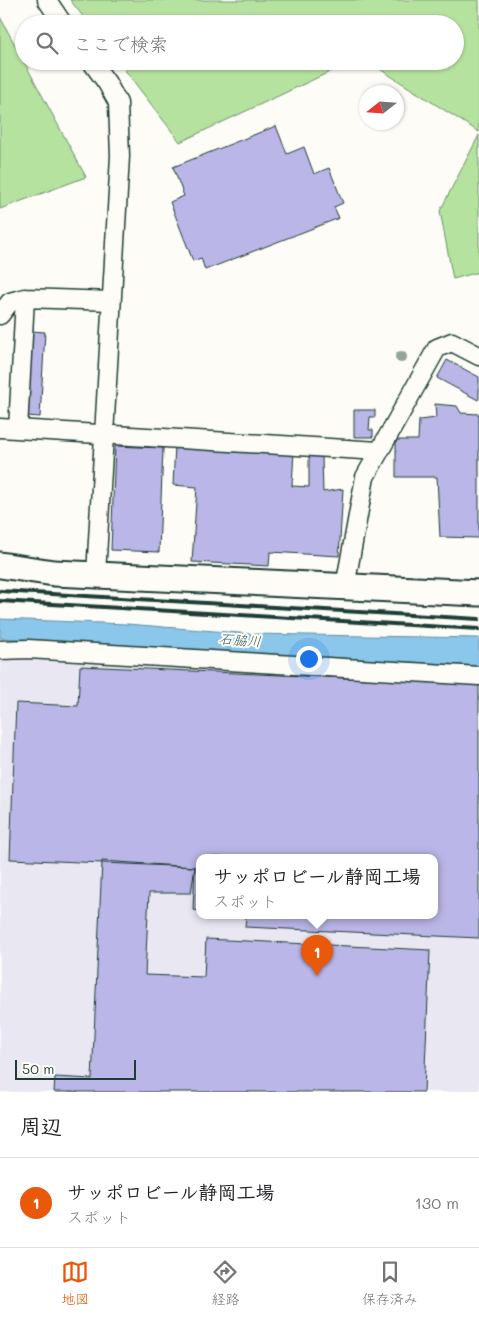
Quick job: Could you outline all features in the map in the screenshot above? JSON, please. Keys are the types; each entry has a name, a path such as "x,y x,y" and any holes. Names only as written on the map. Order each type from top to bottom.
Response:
{"street":[{"path":"47,0 58,15"},
{"path":"96,575 120,156 118,103 108,83 98,70"},
{"path":"0,315 10,302 26,298 112,301"},
{"path":"18,429 26,298"},
{"path":"345,588 365,477 437,348 452,342 479,356"},
{"path":"0,428 380,451"},
{"path":"0,565 54,573 479,593"},
{"path":"0,650 37,649 479,676"}],"shaded area":[{"path":"30,654 479,681 479,1092 0,1092 0,656"}],"green space":[{"path":"70,0 479,0 479,132 381,70 464,70 464,15 82,15"},
{"path":"0,17 15,45 15,70 28,70 86,177 0,209"},
{"path":"125,70 334,70 180,142"},
{"path":"479,135 479,272 453,279 440,211"}],"water":[{"name":"石脇川","path":"0,619 127,624 252,634 479,638 479,666 0,638"}],"building":[{"path":"276,126 287,154 304,147 314,174 329,168 343,203 334,207 339,218 205,270 201,258 193,261 170,202 184,196 173,167"},
{"path":"32,331 45,332 40,417 27,416"},
{"path":"447,360 479,377 478,400 437,378"},
{"path":"435,404 457,406 461,413 479,414 479,538 440,537 437,477 396,477 396,440 418,440 419,420 436,418"},
{"path":"354,410 375,410 375,417 370,417 369,430 373,430 373,437 354,437"},
{"path":"175,444 294,451 292,486 309,487 309,456 322,457 323,492 343,489 339,556 270,552 269,566 192,562 197,487 173,485"},
{"path":"115,446 163,448 159,552 111,550"},
{"path":"80,666 479,684 479,938 245,927 246,919 438,919 438,854 196,854 196,910 193,910 195,867 10,859 16,703 78,706"},
{"path":"102,861 195,867 191,893 149,893 145,975 204,977 206,939 430,950 424,1092 54,1092 55,1077 92,1079"}],"railway":[{"path":"0,591 479,619"},
{"path":"0,601 479,629"}],"place":[{"name":"サッポロビール静岡工場","path":"317,976"}]}
